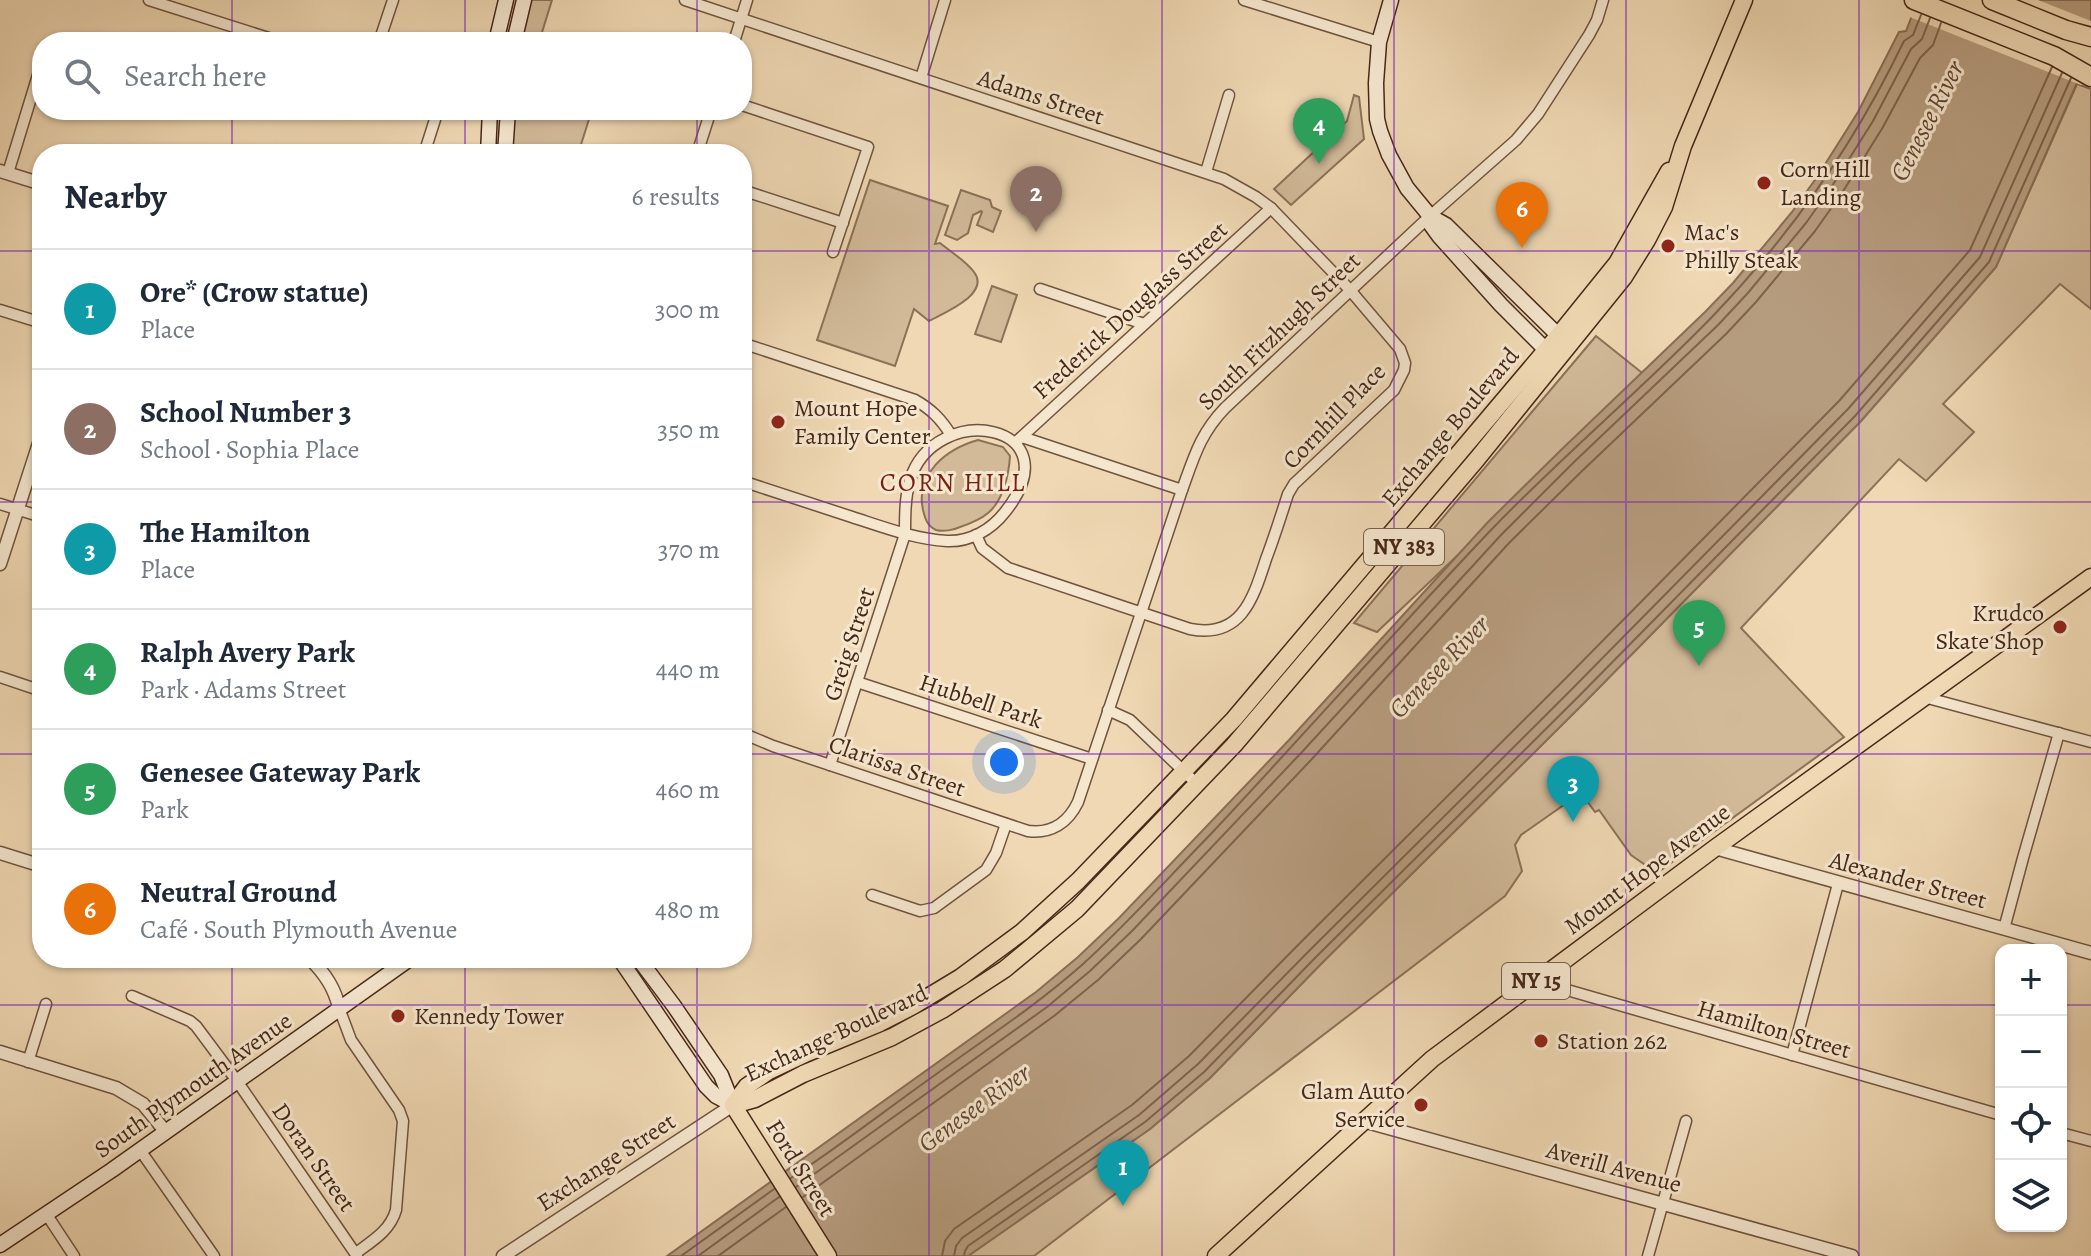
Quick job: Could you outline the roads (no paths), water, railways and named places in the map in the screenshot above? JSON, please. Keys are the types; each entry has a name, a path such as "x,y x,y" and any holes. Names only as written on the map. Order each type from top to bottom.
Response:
{"highway":[{"path":"1914,0 2091,71"},
{"path":"1992,0 2091,38"},
{"path":"2054,56 2091,77"}],"main road":[{"path":"498,32 506,0"},
{"path":"516,32 524,0"},
{"path":"1391,0 1379,42 1376,102 1380,131 1402,181 1430,216 1446,225 1563,341"},
{"name":"Exchange Boulevard","path":"733,1105 756,1079 807,1053 896,1015 953,983 992,956 1050,908 1253,697 1563,341 1611,295 1641,250 1664,207 1683,146 1744,0"},
{"path":"488,144 490,120"},
{"path":"506,144 507,120"},
{"path":"1430,216 1431,225 1439,236 1551,355"},
{"name":"Exchange Boulevard","path":"733,1105 750,1101 803,1074 892,1037 942,1010 1020,958 1077,909 1277,696 1477,459 1551,355"},
{"name":"Mount Hope Avenue","path":"1219,1255 1432,1059 1715,848 2091,577"},
{"name":"South Plymouth Avenue","path":"0,1245 397,968"},
{"name":"Ford Street","path":"626,968 706,1086 716,1096 733,1105"},
{"name":"Ford Street","path":"645,968 724,1080 733,1105 828,1256"}],"street":[{"path":"149,0 250,32"},
{"path":"382,32 393,0"},
{"name":"Adams Street","path":"685,0 1206,172 1241,188 1271,208 1350,290"},
{"path":"737,32 747,0"},
{"path":"921,78 945,0"},
{"path":"1244,0 1379,42"},
{"name":"South Fitzhugh Street","path":"1092,759 1182,490 1207,428 1350,290 1528,128 1589,35 1603,0"},
{"path":"32,91 4,172 32,181"},
{"path":"1206,172 1229,95"},
{"path":"752,108 868,147 833,252"},
{"path":"427,144 435,120"},
{"path":"700,144 708,120"},
{"path":"752,193 843,223"},
{"name":"Frederick Douglass Street","path":"1019,439 1271,208"},
{"path":"1040,289 1144,324"},
{"name":"Cornhill Place","path":"976,535 982,548 1008,568 1176,625 1202,632 1216,630 1239,618 1252,599 1294,484 1398,385 1404,370 1400,349 1350,290"},
{"path":"0,310 32,320"},
{"path":"752,346 915,400 938,416 951,435"},
{"path":"905,534 906,500 914,470 932,447 964,431 997,433 1182,490"},
{"path":"752,484 905,534 947,541 965,540 990,526 1003,514 1022,484 1026,466 1019,439"},
{"path":"0,564 32,465"},
{"path":"0,504 32,514"},
{"name":"Greig Street","path":"830,765 905,534"},
{"path":"0,677 32,688"},
{"name":"Hubbell Park","path":"857,682 1092,759"},
{"path":"1924,697 2091,742"},
{"path":"1108,710 1130,720 1197,784"},
{"path":"2004,929 2059,733"},
{"name":"Clarissa Street","path":"752,737 1034,832 1048,831 1071,814 1092,759"},
{"path":"872,895 920,911 934,908 986,870 1006,824"},
{"name":"Alexander Street","path":"1715,848 2091,953"},
{"path":"0,853 32,863"},
{"path":"1792,1055 1838,884"},
{"path":"317,968 334,991 351,1040 399,1110 403,1121 393,1222 356,1255"},
{"name":"Hamilton Street","path":"1536,981 1995,1113"},
{"name":"Doran Street","path":"132,996 194,1023 356,1255"},
{"path":"28,1062 46,1004"},
{"path":"0,1052 116,1088 143,1104 165,1131"},
{"name":"Exchange Street","path":"503,1256 733,1105"},
{"name":"Averill Avenue","path":"1363,1121 1852,1256"},
{"path":"1648,1256 1686,1121"},
{"path":"2067,1135 2091,1141"},
{"path":"140,1150 214,1256"},
{"path":"47,1215 74,1256"}],"water":[{"name":"Genesee River","path":"1918,0 2091,0 2091,51 1996,267 1861,421 1583,704 1210,1078 1150,1129 968,1256 667,1256 1036,992 1119,918 1289,740 1488,522 1733,283 1817,177 1858,112 1899,32 1906,31"}],"place":[{"name":"Ralph Avery Park","path":"1319,164"},
{"name":"Corn Hill Landing","path":"1764,183"},
{"name":"School Number 3","path":"1036,232"},
{"name":"Mac's Philly Steak","path":"1668,246"},
{"name":"Neutral Ground","path":"1522,248"},
{"name":"Mount Hope Family Center","path":"778,422"},
{"name":"Krudco Skate Shop","path":"2060,627"},
{"name":"Genesee Gateway Park","path":"1699,666"},
{"name":"The Hamilton","path":"1573,822"},
{"name":"Kennedy Tower","path":"398,1016"},
{"name":"Station 262","path":"1541,1041"},
{"name":"Glam Auto Service","path":"1421,1105"},
{"name":"Ore* (Crow statue)","path":"1123,1206"}],"district":[{"name":"CORN HILL","path":"953,482"}]}
